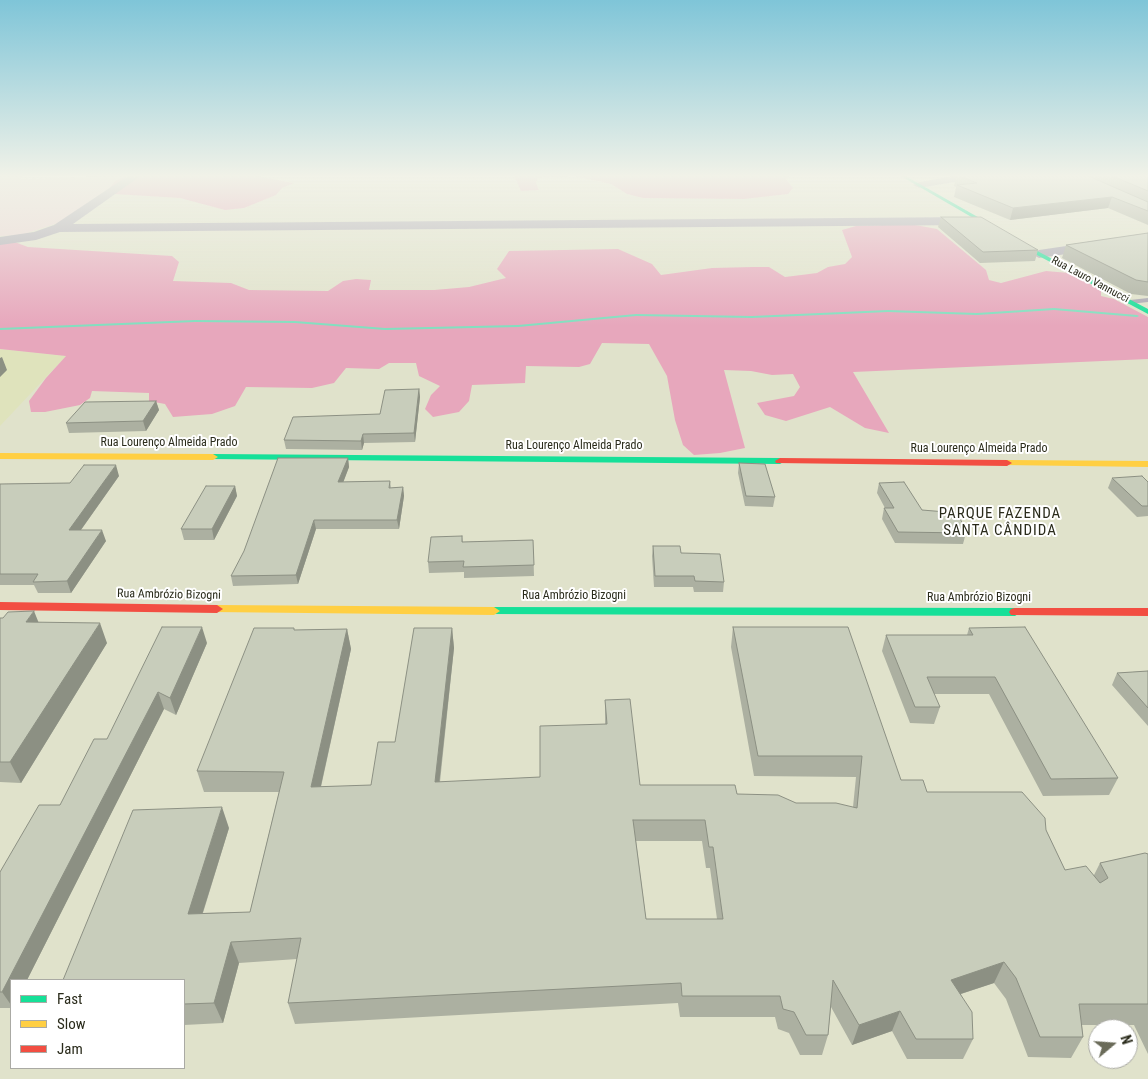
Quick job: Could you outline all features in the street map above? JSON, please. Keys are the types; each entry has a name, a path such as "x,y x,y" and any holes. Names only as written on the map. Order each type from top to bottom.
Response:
{"street":[{"path":"0,241 36,236 63,225"},
{"path":"59,228 408,225"},
{"name":"Rua Lauro Vannucci","path":"989,225 1148,312"},
{"path":"1039,254 1148,238"},
{"name":"Rua Lourenço Almeida Prado","path":"0,456 1148,464"},
{"name":"Rua Ambrózio Bizogni","path":"0,606 249,610 1148,612"}],"lane":[{"path":"1130,302 1148,300"}],"shaded area":[{"path":"0,225 51,225 21,235 0,236"},
{"path":"917,225 937,229 986,270 989,280 1001,283 1046,271 1069,273 1101,290 1101,296 1114,299 1148,317 1148,359 853,372 889,433 865,428 830,407 786,421 765,415 757,403 794,396 800,387 793,374 772,375 751,371 724,370 745,448 720,453 694,455 683,445 675,420 667,376 649,344 602,343 590,364 579,367 526,366 525,383 472,385 469,401 459,412 433,417 425,409 431,395 440,386 419,376 416,363 389,363 379,369 346,368 334,383 312,388 246,387 235,406 212,414 173,417 165,404 149,401 149,393 92,391 90,398 80,405 45,412 31,412 29,401 66,356 0,349 0,241 12,241 28,247 172,256 179,262 173,281 231,283 249,290 328,291 343,281 356,279 371,280 369,290 434,290 469,287 506,278 497,269 509,251 618,249 652,264 661,275 712,268 753,267 769,267 785,277 817,273 828,267 845,264 852,257 842,230 856,226"},
{"path":"0,349 66,356 0,426"}],"building":[{"path":"951,225 995,225 1038,250 983,252"},
{"path":"1148,233 1148,282 1136,280 1066,245"},
{"path":"419,389 414,433 363,434 361,441 284,440 293,417 380,414 385,390"},
{"path":"156,401 143,421 66,423 85,402"},
{"path":"278,458 348,458 338,482 390,481 389,488 403,487 397,520 314,520 296,575 231,576 244,551"},
{"path":"739,463 765,464 775,497 746,496"},
{"path":"84,465 116,465 69,530 102,530 67,581 33,582 38,574 0,574 0,484 70,483"},
{"path":"1142,476 1148,482 1148,506 1142,506 1112,478"},
{"path":"904,482 922,510 958,513 966,533 898,532 884,508 894,508 879,483"},
{"path":"206,486 235,486 212,529 181,529"},
{"path":"462,536 462,542 533,540 534,565 463,567 464,561 428,562 431,537"},
{"path":"653,546 680,546 681,553 720,554 724,582 695,581 694,576 655,576"},
{"path":"34,611 26,622 100,623 10,762 0,762 0,618 3,618 8,612"},
{"path":"162,627 202,627 170,698 158,692 2,992 0,992 0,872 39,805 60,805 94,739 107,739"},
{"path":"733,627 848,627 901,780 923,780 927,792 1022,792 1045,818 1046,830 1065,870 1086,866 1100,883 1108,878 1100,863 1145,853 1148,854 1148,1004 1079,1004 1083,1037 1040,1037 1016,978 1004,962 951,980 972,1012 973,1039 916,1039 900,1011 859,1025 833,980 828,1035 806,1035 794,1012 783,1009 780,996 682,996 681,983 288,1003 301,938 231,942 214,1003 185,1004 185,979 63,979 133,810 222,807 188,914 250,912 284,772 197,771 254,628 294,628 294,630 347,629 311,787 371,785 378,742 395,742 414,628 452,628 435,782 540,777 540,726 607,724 605,700 630,699 640,785 735,785 737,794 778,795 796,803 836,803 857,808 862,756 758,756","holes":["633,820 705,820 709,847 713,847 723,919 646,919"]},
{"path":"1025,627 1118,778 1051,779 995,677 927,677 940,707 915,707 886,635 973,635 969,628"},
{"path":"1148,671 1148,708 1117,673"}],"waterway":[{"path":"0,329 195,321 295,322 385,329 518,326 636,315 752,317 888,311 977,314 1054,309 1137,316"}],"traffic: fast":[{"path":"989,225 1148,312"},
{"path":"213,457 780,461"},
{"path":"494,611 1015,612"}],"traffic: slow":[{"path":"0,456 213,457"},
{"path":"1007,463 1148,464"},
{"path":"217,609 494,611"}],"traffic: jam":[{"path":"780,461 1007,463"},
{"path":"0,606 217,609"},
{"path":"1015,612 1148,612"}],"district":[{"name":"PARQUE FAZENDA SANTA CÂNDIDA","path":"1000,522"}]}
